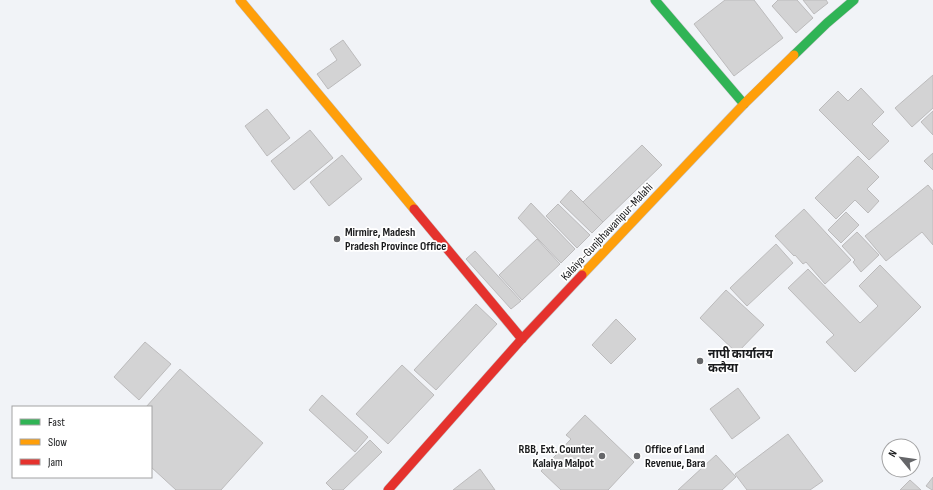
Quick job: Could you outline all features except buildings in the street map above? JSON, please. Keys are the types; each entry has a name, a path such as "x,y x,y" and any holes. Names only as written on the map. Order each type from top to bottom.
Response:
{"street":[{"path":"240,0 522,339"},
{"path":"655,0 744,104"},
{"name":"Kalaiya-Gunjbhawanipur-Malahi","path":"388,490 522,339 744,104 827,23 854,0"}],"traffic: fast":[{"path":"655,0 744,104"},
{"path":"794,55 827,23 854,0"}],"traffic: slow":[{"path":"240,0 414,209"},
{"path":"582,275 744,104 794,55"}],"traffic: jam":[{"path":"414,209 522,339"},
{"path":"388,490 520,341 582,275"}],"place":[{"name":"Mirmire, Madesh Pradesh Province Office","path":"337,239"},
{"name":"नापी कार्यालय कलैया","path":"700,361"},
{"name":"RBB, Ext. Counter Kalaiya Malpot","path":"602,456"},
{"name":"Office of Land Revenue, Bara","path":"637,456"}]}
